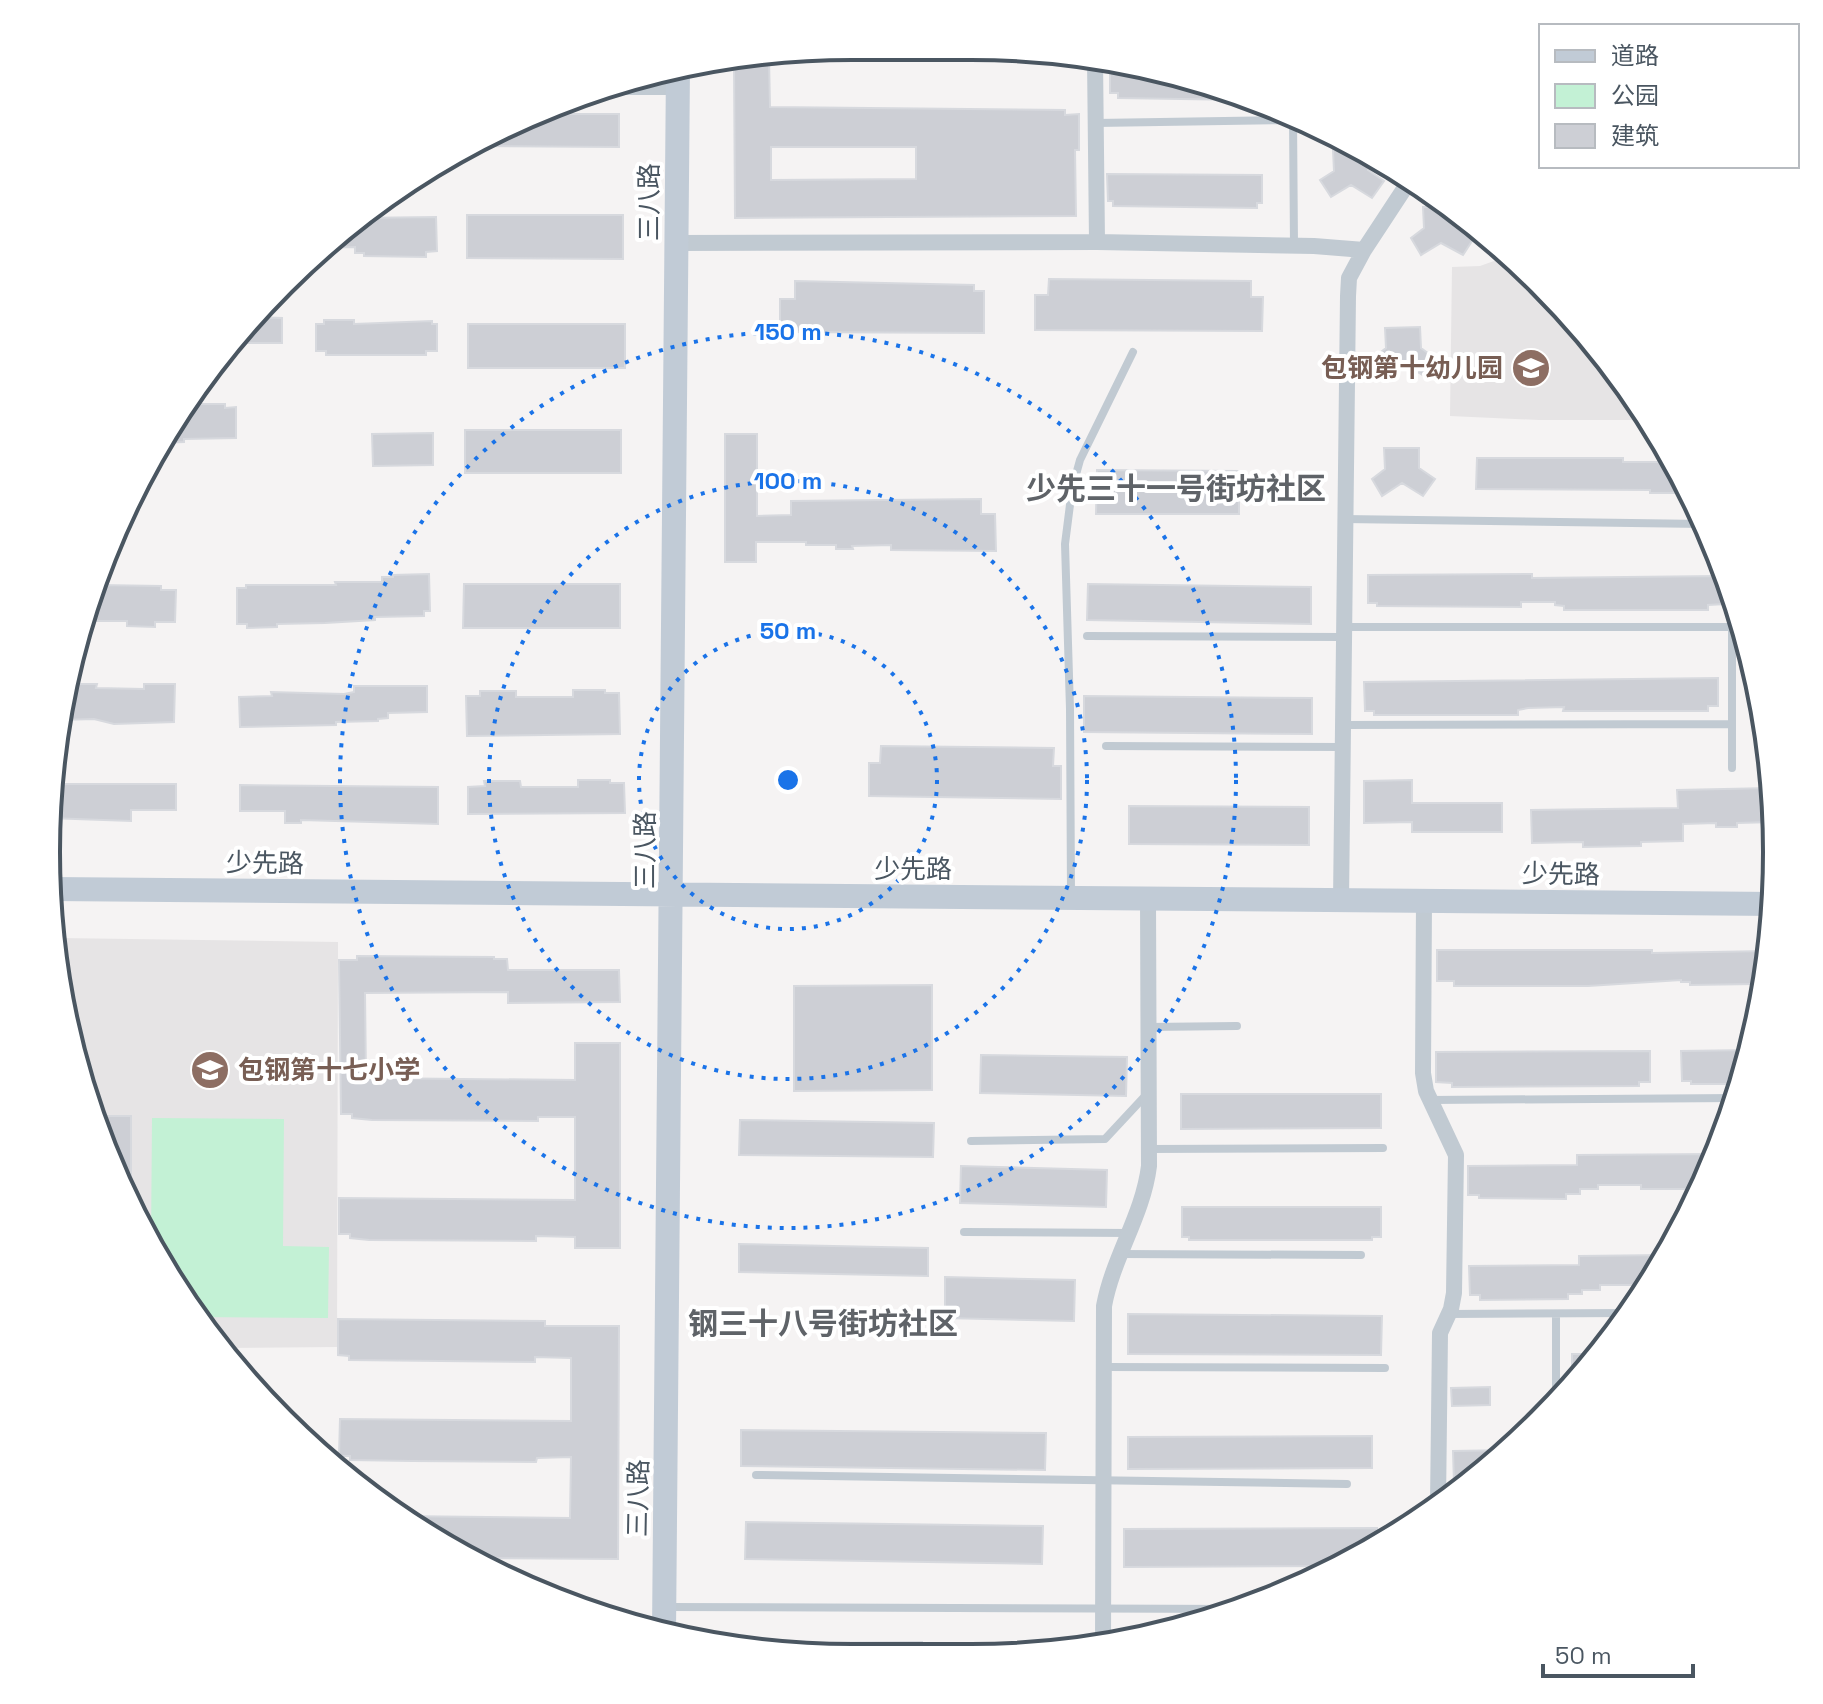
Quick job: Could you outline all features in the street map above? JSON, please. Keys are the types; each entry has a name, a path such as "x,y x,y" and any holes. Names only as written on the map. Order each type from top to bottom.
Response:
{"main road":[{"name":"三八路","path":"664,1621 678,80"},
{"name":"少先路","path":"61,889 1761,904"}],"street":[{"path":"1095,70 1097,242"},
{"path":"1341,901 1348,296 1353,267 1404,189"},
{"path":"677,243 1097,242 1364,250"},
{"path":"1103,1633 1104,1306 1110,1277 1147,1184 1148,899"},
{"path":"1424,901 1423,1073 1430,1100 1456,1161 1454,1293 1440,1333 1438,1491"}],"lane":[{"path":"1096,123 1270,119"},
{"path":"1293,129 1294,246"},
{"path":"1071,898 1065,544 1072,489 1087,441 1133,352"},
{"path":"1344,519 1691,524"},
{"path":"1087,636 1730,627"},
{"path":"1732,634 1732,768"},
{"path":"1342,725 1732,724"},
{"path":"1106,746 1342,747"},
{"path":"1148,1027 1237,1026"},
{"path":"971,1141 1105,1139 1149,1093"},
{"path":"1430,1100 1724,1098"},
{"path":"1149,1149 1383,1148"},
{"path":"964,1232 1128,1233"},
{"path":"1119,1254 1361,1255"},
{"path":"1448,1314 1614,1313"},
{"path":"1556,1314 1556,1385"},
{"path":"1104,1367 1385,1368"},
{"path":"756,1475 1347,1484"},
{"path":"665,1607 1203,1609"}],"shaded area":[{"name":"包钢第十幼儿园","path":"1496,260 1531,292 1599,370 1635,420 1450,416 1452,267 1480,266"},
{"name":"包钢第十七小学","path":"65,938 338,942 337,1347 235,1348 193,1292 142,1202 102,1107 75,1007"}],"green space":[{"path":"152,1118 284,1119 283,1246 329,1247 328,1318 212,1317 193,1292 151,1220"}],"building":[{"path":"769,65 770,107 1065,110 1065,115 1079,114 1079,150 1075,150 1076,216 735,218 734,69","holes":["771,147 916,147 916,179 771,180"]},
{"path":"1110,73 1218,100 1118,98 1118,93 1110,93"},
{"path":"565,114 619,114 619,147 494,146"},
{"path":"1333,150 1336,150 1368,167 1368,170 1384,181 1372,198 1351,185 1331,197 1320,180 1334,171"},
{"path":"1107,174 1262,175 1262,203 1257,203 1257,208 1113,206 1113,201 1108,201"},
{"path":"1423,207 1430,207 1473,240 1463,255 1441,243 1421,255 1411,238 1424,228"},
{"path":"467,215 623,215 623,259 467,258"},
{"path":"436,217 437,251 426,252 426,257 364,256 364,253 355,253 355,247 342,247 379,218"},
{"path":"1049,279 1251,281 1251,297 1263,297 1262,331 1035,330 1035,295 1048,295"},
{"path":"795,281 974,285 974,291 984,291 984,333 780,332 780,299 795,299"},
{"path":"268,318 282,318 282,343 248,343"},
{"path":"324,320 354,320 354,324 432,321 432,324 437,324 437,351 426,351 426,355 326,355 326,351 316,351 316,324 324,324"},
{"path":"468,324 625,324 625,368 468,368"},
{"path":"1420,327 1421,348 1436,359 1424,376 1403,363 1383,375 1373,358 1386,348 1385,328"},
{"path":"199,404 236,407 236,438 184,439 184,442 174,442"},
{"path":"465,430 621,430 621,473 465,473"},
{"path":"433,433 433,465 373,466 372,434"},
{"path":"725,434 757,434 757,516 791,515 791,501 981,499 981,514 995,514 996,551 891,550 891,545 836,549 836,545 806,545 806,542 756,542 756,562 725,562"},
{"path":"1384,448 1419,448 1419,468 1435,479 1423,496 1402,483 1382,496 1372,479 1385,469"},
{"path":"1477,458 1623,458 1623,462 1660,462 1676,493 1650,493 1650,490 1476,489"},
{"path":"1097,470 1239,471 1239,514 1096,514"},
{"path":"429,574 430,611 424,611 424,616 277,624 277,627 247,628 247,624 237,624 237,588 246,588 246,585 336,585 335,582 382,582 382,577 393,575"},
{"path":"1532,574 1532,578 1713,576 1723,604 1708,605 1708,610 1564,610 1564,606 1555,605 1555,602 1521,602 1521,607 1377,606 1377,603 1368,603 1368,575"},
{"path":"464,584 620,584 620,628 463,628"},
{"path":"1088,584 1311,587 1311,624 1087,620"},
{"path":"106,585 161,586 161,590 176,590 175,622 155,622 155,627 127,626 127,621 95,621"},
{"path":"1718,678 1718,706 1708,706 1708,711 1563,711 1564,707 1528,708 1518,710 1518,715 1374,715 1374,711 1365,711 1364,682"},
{"path":"78,684 97,684 96,688 144,689 144,684 175,684 174,722 114,724 94,719 72,720"},
{"path":"354,686 427,686 427,712 388,713 388,718 378,721 336,722 336,725 240,727 239,697 272,696 271,692 344,694 354,692"},
{"path":"573,690 619,693 620,734 467,736 466,696 480,696 480,691 516,691 516,697 573,697"},
{"path":"1084,696 1312,698 1312,734 1084,732"},
{"path":"881,746 1054,748 1053,766 1061,766 1061,799 869,796 869,763 880,763"},
{"path":"578,780 624,783 625,813 468,814 468,787 485,786 484,781 520,781 521,787 578,787"},
{"path":"1412,780 1412,803 1502,803 1502,832 1412,832 1412,822 1364,823 1364,781"},
{"path":"64,784 176,784 176,810 131,810 131,821 61,818"},
{"path":"240,785 438,787 438,824 301,820 301,823 285,823 285,811 240,811"},
{"path":"1760,788 1762,822 1737,823 1737,827 1716,827 1716,823 1683,824 1683,841 1641,842 1641,846 1583,847 1583,842 1532,843 1531,810 1678,808 1677,790"},
{"path":"1129,806 1309,807 1309,845 1129,844"},
{"path":"1437,950 1756,951 1752,984 1690,985 1690,982 1681,980 1588,986 1454,986 1454,981 1437,981"},
{"path":"357,956 494,957 507,959 508,970 619,970 620,1002 508,1003 508,992 365,993 366,1078 575,1080 575,1043 620,1043 620,1248 575,1248 575,1237 536,1236 536,1241 369,1240 339,1234 339,1198 575,1200 575,1117 538,1117 538,1121 372,1120 341,1114 339,960 357,960"},
{"path":"932,985 932,1090 794,1091 794,986"},
{"path":"1738,1050 1728,1084 1691,1084 1691,1081 1682,1081 1681,1051"},
{"path":"1650,1051 1650,1082 1639,1082 1639,1086 1452,1087 1452,1083 1436,1082 1436,1052"},
{"path":"981,1055 1127,1057 1126,1096 980,1093"},
{"path":"1181,1094 1381,1094 1381,1128 1181,1129"},
{"path":"105,1116 131,1116 131,1178"},
{"path":"740,1120 934,1123 933,1157 739,1155"},
{"path":"1703,1154 1687,1189 1598,1185 1598,1189 1580,1189 1580,1194 1566,1194 1566,1199 1479,1198 1479,1195 1468,1195 1468,1166 1577,1165 1577,1155"},
{"path":"961,1166 1107,1170 1106,1207 960,1203"},
{"path":"1182,1207 1381,1207 1381,1237 1372,1237 1372,1240 1189,1240 1189,1237 1182,1237"},
{"path":"739,1244 928,1248 928,1276 739,1272"},
{"path":"1653,1255 1634,1285 1600,1285 1600,1290 1568,1294 1568,1299 1480,1300 1480,1295 1470,1295 1469,1266 1579,1265 1579,1256"},
{"path":"945,1277 1075,1280 1074,1321 945,1318"},
{"path":"1128,1314 1382,1316 1381,1355 1128,1354"},
{"path":"338,1319 545,1321 545,1326 619,1326 618,1559 495,1558 421,1516 570,1518 571,1457 537,1458 536,1462 350,1460 350,1456 339,1454 340,1419 571,1421 571,1358 535,1357 535,1362 349,1360 349,1356 338,1355"},
{"path":"1572,1354 1582,1354 1572,1367"},
{"path":"1490,1387 1490,1405 1452,1406 1451,1388"},
{"path":"741,1430 1046,1433 1045,1470 741,1466"},
{"path":"1372,1436 1372,1468 1128,1469 1128,1437"},
{"path":"1489,1450 1454,1479 1453,1451"},
{"path":"746,1522 1043,1526 1042,1564 745,1559"},
{"path":"1377,1528 1377,1532 1312,1566 1124,1567 1124,1529"},
{"path":"922,1642 922,1644 852,1644 823,1643"}],"place":[{"name":"包钢第十幼儿园","path":"1531,368"},
{"name":"包钢第十七小学","path":"210,1070"}],"district":[{"name":"少先三十一号街坊社区","path":"1176,489"},
{"name":"钢三十八号街坊社区","path":"823,1324"}]}
